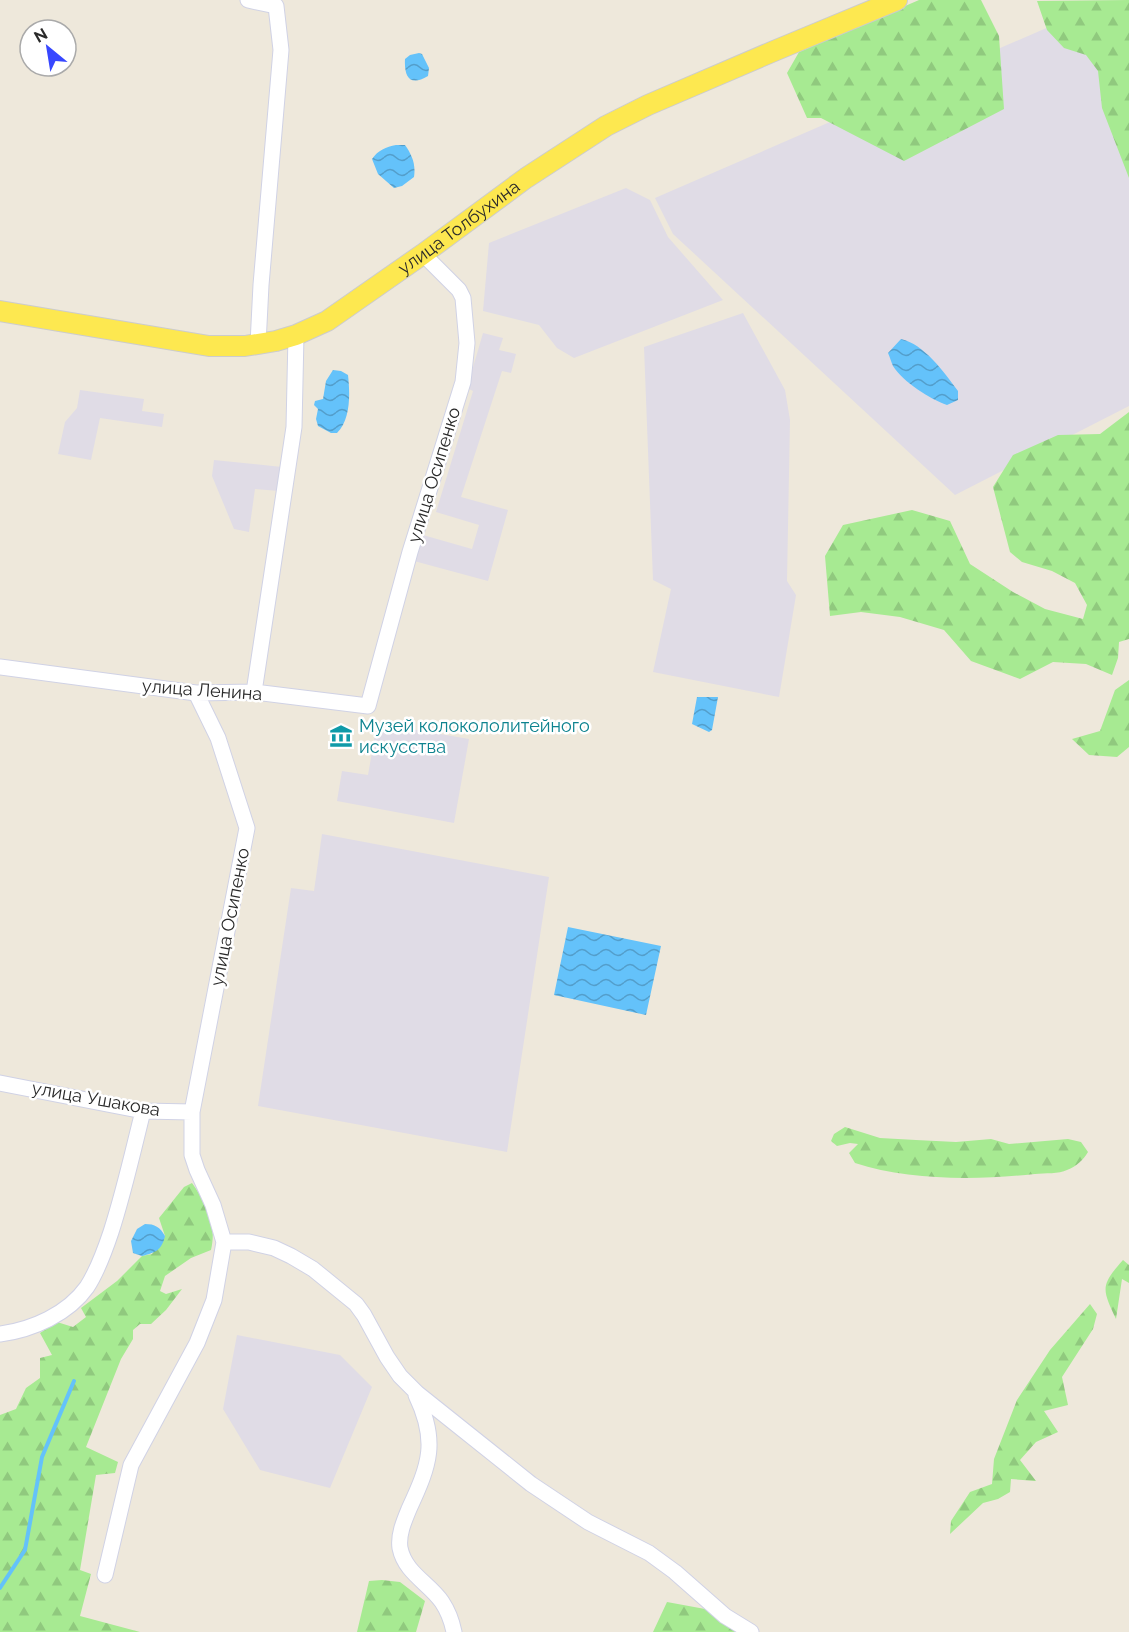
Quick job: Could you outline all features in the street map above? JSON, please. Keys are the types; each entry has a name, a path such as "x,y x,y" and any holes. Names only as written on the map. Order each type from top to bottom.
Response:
{"main road":[{"name":"улица Толбухина","path":"0,311 209,346 232,347 258,344 296,335 327,321 526,178 606,126 711,78 897,0"}],"street":[{"path":"248,0 279,3 281,50 258,344"},
{"name":"улица Осипенко","path":"368,706 410,552 463,382 466,358 463,298 459,290 423,254"},
{"path":"254,692 294,427 296,335"},
{"name":"улица Ленина","path":"0,667 196,693 254,692 368,706"},
{"name":"улица Осипенко","path":"196,693 218,738 248,828 192,1112 192,1155 213,1205 224,1242"},
{"name":"улица Ушакова","path":"0,1083 143,1111 192,1112"},
{"path":"0,1334 22,1330 66,1309 87,1287 96,1271 119,1208 143,1111"},
{"path":"105,1575 131,1465 205,1324 219,1282 224,1242 249,1242 283,1252 313,1269 344,1293 364,1315 400,1376 531,1484 588,1522 649,1553 675,1572 725,1616 751,1632"},
{"path":"413,1389 430,1430 430,1445 425,1472 404,1520 400,1548 413,1573 442,1602 454,1632"}],"shaded area":[{"path":"1090,9 1129,142 1129,406 955,495 673,234 655,198"},
{"path":"626,188 650,200 668,237 723,300 574,358 557,348 539,325 483,311 489,243"},
{"path":"743,313 785,390 790,420 787,581 796,595 779,697 653,672 671,589 653,580 644,347"},
{"path":"483,333 503,338 499,350 516,354 511,373 502,371 461,497 508,510 488,581 414,561 423,535 472,549 479,525 436,512 473,391 467,388"},
{"path":"80,390 144,399 142,411 164,414 162,427 100,418 91,460 58,454 65,422 77,408"},
{"path":"214,460 282,467 279,491 255,489 249,532 234,529 212,476"},
{"path":"377,723 469,739 454,823 337,801 342,771 368,775"},
{"path":"322,834 549,877 507,1152 258,1106 291,888 314,891"},
{"path":"237,1335 340,1355 372,1387 330,1488 260,1470 223,1409"}],"green space":[{"path":"919,0 981,0 999,36 1004,109 904,161 821,118 807,118 787,73 799,52"},
{"path":"1129,0 1129,178 1102,108 1098,71 1086,55 1064,48 1047,30 1037,1"},
{"path":"1129,412 1129,639 1119,642 1118,658 1112,675 1086,664 1053,662 1020,679 971,661 944,630 900,617 861,612 830,616 825,556 843,525 912,510 950,521 970,564 1013,592 1045,609 1083,619 1087,605 1075,583 1052,571 1022,562 1010,552 993,487 1013,455 1058,435 1100,434"},
{"path":"1129,680 1129,747 1117,757 1089,755 1072,739 1100,731 1115,690"},
{"path":"845,1127 880,1138 916,1140 956,1142 991,1139 1009,1144 1068,1139 1081,1142 1088,1152 1074,1167 1056,1173 968,1178 921,1176 876,1169 855,1163 849,1153 858,1144 837,1146 831,1141 834,1134"},
{"path":"192,1183 212,1223 211,1250 191,1258 165,1276 160,1291 166,1294 182,1289 166,1310 151,1324 140,1324 133,1330 133,1339 121,1359 86,1447 118,1462 115,1473 96,1475 80,1570 91,1574 80,1616 140,1632 0,1632 0,1415 16,1409 26,1388 40,1378 40,1358 52,1355 40,1333 57,1322 73,1327 86,1317 81,1308 117,1281 142,1256 152,1254 165,1236 159,1218 184,1187"},
{"path":"1123,1260 1129,1265 1129,1283 1122,1279 1116,1319 1108,1301 1106,1288 1110,1276"},
{"path":"1090,1304 1097,1314 1093,1329 1062,1377 1068,1405 1044,1411 1058,1432 1036,1442 1020,1460 1036,1481 1011,1479 1010,1492 998,1499 983,1503 950,1534 951,1521 970,1492 992,1484 994,1459 1017,1400 1050,1350"},
{"path":"369,1581 400,1582 425,1601 416,1632 357,1632"},
{"path":"667,1602 705,1609 739,1632 653,1632"}],"water":[{"path":"419,53 422,54 429,68 428,76 417,81 407,75 405,59"},
{"path":"405,145 410,152 414,177 402,186 394,188 378,174 372,159 382,149"},
{"path":"901,339 918,347 933,360 958,391 958,400 947,405 940,402 917,389 897,372 888,353"},
{"path":"333,370 348,375 349,382 347,413 337,433 331,433 318,426 316,419 318,409 314,405 315,401 323,399 326,381"},
{"path":"697,697 718,697 712,730 709,732 692,724"},
{"path":"568,927 661,946 646,1015 554,995"},
{"path":"145,1224 157,1227 165,1236 162,1245 157,1250 142,1256 133,1253 131,1241 137,1229"}],"waterway":[{"path":"0,1588 25,1550 42,1457 74,1381"}],"place":[{"name":"Музей колокололитейного искусства","path":"341,736"}]}
